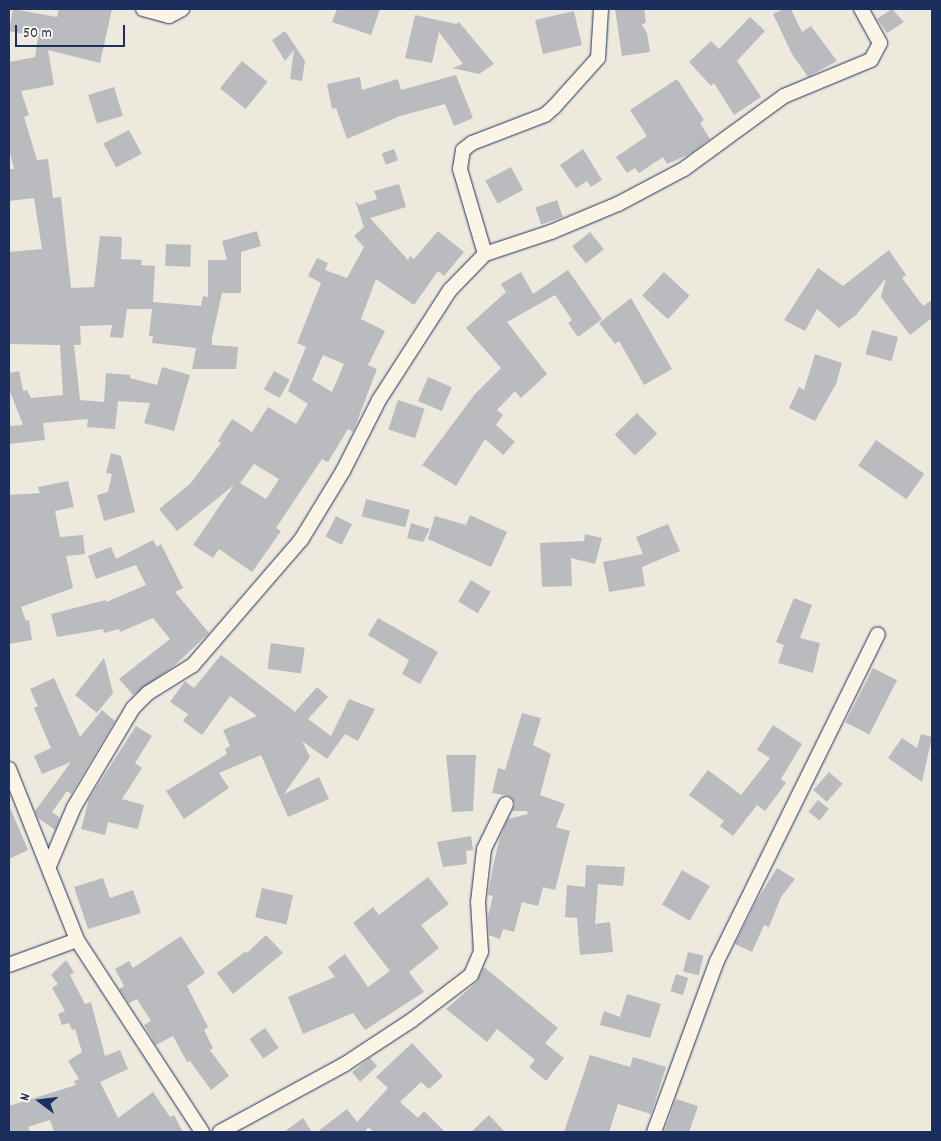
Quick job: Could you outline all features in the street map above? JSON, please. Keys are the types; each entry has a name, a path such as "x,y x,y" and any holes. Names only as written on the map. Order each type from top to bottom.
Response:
{"street":[{"path":"143,9 169,16 182,9"},
{"path":"485,254 460,169 464,150 472,143 546,114 554,107 598,58 602,9"},
{"path":"49,866 74,807 133,708 148,693 193,665 300,540 344,471 379,400 439,303 485,254 551,232 618,204 684,169 784,96 871,60 880,44 861,9"},
{"path":"654,1132 717,961 878,634"},
{"path":"9,769 77,940 202,1132"},
{"path":"220,1132 345,1064 412,1020 471,975 481,952 478,902 484,849 506,804"},
{"path":"9,965 77,940"}],"building":[{"path":"13,9 57,17 59,9 112,9 100,63 48,50 54,85 21,91 29,115 24,117 37,160 48,159 53,198 61,197 71,288 94,287 100,236 122,237 121,259 142,260 141,265 155,266 153,302 201,306 203,296 208,297 208,260 227,260 222,241 257,231 261,246 241,252 241,293 222,293 212,338 212,345 238,347 236,369 192,369 196,348 152,343 153,336 149,336 152,309 127,309 123,338 110,337 112,325 80,326 81,345 74,345 80,400 104,402 106,373 130,375 130,378 157,385 162,367 190,375 174,431 144,423 150,403 118,401 115,429 87,427 88,419 43,423 45,440 9,444 9,426 23,425 9,389 9,373 19,371 23,391 27,390 31,398 63,395 60,345 9,344 9,252 42,249 34,198 9,201 9,169 14,169 9,148 9,62 35,57 38,37 9,31"},
{"path":"337,9 380,9 371,35 332,22"},
{"path":"615,9 644,9 646,22 642,25 647,33 650,52 622,56"},
{"path":"784,9 791,9 802,32 811,26 837,61 808,77 792,54 773,14"},
{"path":"892,9 904,22 887,33 877,19"},
{"path":"574,11 582,45 543,54 535,20"},
{"path":"415,15 456,24 459,22 494,64 479,74 452,68 463,64 439,32 432,63 405,58"},
{"path":"750,17 765,31 737,61 761,97 734,115 714,83 711,86 689,62 711,41 719,49"},
{"path":"285,31 305,61 302,81 290,79 294,50 285,61 272,40"},
{"path":"242,61 268,82 246,109 220,88"},
{"path":"456,75 473,118 454,126 445,104 400,116 347,139 336,108 332,109 327,84 360,77 362,90 398,79 401,90"},
{"path":"677,79 704,120 700,123 710,139 690,154 667,164 663,157 639,173 635,168 627,173 616,157 647,136 630,110"},
{"path":"114,87 123,116 97,124 88,95"},
{"path":"129,130 142,154 116,167 103,144"},
{"path":"394,149 398,160 386,165 382,153"},
{"path":"583,149 602,180 591,187 587,181 576,188 560,165"},
{"path":"511,167 523,190 498,204 485,181"},
{"path":"399,184 406,207 370,218 408,260 410,256 414,259 438,231 464,252 444,276 438,271 414,305 376,279 361,319 385,331 368,365 377,369 353,432 348,429 328,462 322,459 276,528 281,531 252,572 219,549 213,558 193,545 234,485 177,531 159,509 190,484 221,443 218,441 232,419 252,432 268,407 296,424 308,404 288,391 306,347 297,343 321,283 308,276 317,258 328,263 325,270 347,278 364,247 354,236 364,227 355,200 359,205 377,199 374,191","holes":["323,355 344,364 332,392 312,380","254,464 279,479 266,499 240,483"]},
{"path":"557,200 563,217 541,225 535,207"},
{"path":"590,232 604,249 586,264 572,246"},
{"path":"166,244 191,245 190,267 165,266"},
{"path":"889,250 906,275 902,278 923,306 932,300 932,318 910,335 881,297 886,278 856,315 839,328 817,309 805,331 784,320 818,268 843,286"},
{"path":"568,270 602,319 578,337 568,323 572,320 555,295 507,322 547,374 521,398 515,391 497,410 503,415 496,425 515,442 503,455 485,439 456,486 422,465 475,394 501,368 466,328 506,292 501,284 521,272 533,294"},
{"path":"664,272 690,296 668,319 642,295"},
{"path":"631,298 672,369 644,385 619,341 615,344 599,323"},
{"path":"872,330 898,337 892,361 866,354"},
{"path":"815,354 842,363 836,384 815,421 789,408 799,387 804,390"},
{"path":"274,371 290,380 280,398 264,389"},
{"path":"428,377 452,387 442,411 418,401"},
{"path":"398,400 425,409 415,438 388,429"},
{"path":"637,413 657,434 635,455 615,435"},
{"path":"876,440 924,474 907,499 858,465"},
{"path":"111,453 121,456 135,512 104,521 97,495 108,492 112,474 106,473"},
{"path":"68,481 74,507 55,511 60,537 83,535 85,554 66,556 73,588 21,607 26,621 29,620 32,640 9,644 9,495 40,493 38,487"},
{"path":"366,499 410,510 405,527 362,516"},
{"path":"470,515 507,532 491,567 428,539 435,516 466,525"},
{"path":"336,516 352,524 342,545 326,536"},
{"path":"411,523 430,529 423,542 407,538"},
{"path":"668,524 680,551 642,567 645,586 609,592 603,562 643,554 636,537"},
{"path":"585,534 602,538 595,564 571,558 572,586 542,587 540,543 584,541"},
{"path":"153,540 157,547 161,544 183,588 175,592 209,633 174,666 133,695 119,679 170,639 153,618 120,632 119,629 104,633 103,629 57,637 51,614 106,600 106,602 146,585 136,565 96,579 88,556 111,547 116,559"},
{"path":"471,580 491,592 478,613 458,601"},
{"path":"794,598 812,605 800,638 820,643 813,673 778,663 784,645 776,642"},
{"path":"378,618 438,652 420,684 402,674 409,660 368,635"},
{"path":"271,643 305,648 301,673 267,669"},
{"path":"221,655 294,711 293,714 317,687 328,697 308,719 331,736 349,699 375,709 358,741 345,734 327,759 302,741 310,757 284,794 319,777 329,799 288,817 261,755 219,773 229,788 184,819 166,791 227,754 225,749 230,746 223,730 257,716 230,696 202,735 183,721 188,714 170,702 185,681 194,688"},
{"path":"104,658 113,693 97,713 75,695"},
{"path":"873,668 897,680 869,735 845,722"},
{"path":"54,678 80,737 102,710 115,721 71,794 67,791 52,812 60,818 55,830 38,818 35,811 71,762 42,774 34,756 51,748 34,708 38,706 30,689"},
{"path":"522,713 541,718 533,745 551,754 540,795 565,804 556,827 570,831 555,890 543,887 538,906 522,902 514,932 503,929 500,939 489,935 488,916 493,896 488,895 493,866 500,837 508,819 528,814 527,811 512,811 515,803 510,796 492,793 498,768 505,770"},
{"path":"773,725 802,744 781,779 786,783 765,811 757,805 733,836 720,826 724,821 689,795 708,770 741,795 770,758 757,750"},
{"path":"136,726 152,736 135,763 142,768 122,799 144,805 138,829 108,822 105,835 81,829 89,799"},
{"path":"921,734 932,737 922,782 888,758 902,738 917,748"},
{"path":"446,755 476,755 473,811 452,812"},
{"path":"829,772 843,784 827,802 813,790"},
{"path":"818,800 829,809 819,820 809,812"},
{"path":"9,805 28,850 9,859"},
{"path":"471,836 473,850 466,851 467,864 443,867 437,842"},
{"path":"586,865 625,867 623,886 598,884 595,924 610,922 613,952 580,955 577,918 565,917 567,885 585,887"},
{"path":"777,868 795,879 781,897 769,927 764,925 752,952 735,944 757,900"},
{"path":"682,870 710,886 690,921 662,905"},
{"path":"428,877 449,904 421,925 439,948 409,972 424,992 365,1030 353,1013 303,1034 288,997 335,977 328,967 345,954 368,987 390,971 353,923 373,907 379,915"},
{"path":"103,878 110,898 133,890 141,913 88,929 74,887"},
{"path":"262,888 293,895 286,924 255,917"},
{"path":"266,935 283,953 233,994 217,973 246,951 247,953"},
{"path":"181,936 205,973 187,986 208,1027 204,1030 213,1048 210,1050 229,1076 211,1090 190,1061 187,1062 173,1036 156,1045 144,1025 151,1021 137,999 129,1003 119,989 124,986 115,969 129,961 133,968"},
{"path":"688,952 704,956 699,975 683,971"},
{"path":"66,960 74,972 70,975 85,1004 91,1002 105,1056 120,1050 128,1069 100,1082 118,1118 153,1092 170,1117 174,1115 183,1132 54,1132 50,1120 28,1127 30,1132 9,1132 9,1106 76,1085 74,1081 79,1079 68,1061 82,1052 75,1029 72,1030 69,1023 62,1025 58,1014 65,1011 52,988 58,984 51,975"},
{"path":"484,967 558,1028 545,1043 564,1058 546,1081 529,1067 535,1060 497,1029 487,1042 446,1009 477,982"},
{"path":"676,974 688,978 683,995 670,991"},
{"path":"627,994 661,1004 650,1038 600,1025 604,1011 620,1017"},
{"path":"265,1028 279,1048 263,1059 249,1039"},
{"path":"412,1043 443,1076 429,1089 421,1082 400,1102 418,1118 424,1111 445,1132 374,1132 368,1127 365,1132 317,1132 347,1109 357,1122 388,1088 376,1077"},
{"path":"590,1055 630,1067 633,1057 666,1067 651,1114 618,1104 609,1132 564,1132"},
{"path":"370,1058 377,1066 360,1082 352,1072"},
{"path":"676,1099 698,1106 689,1132 664,1132"},
{"path":"489,1115 505,1132 471,1132"},
{"path":"303,1118 312,1132 284,1132"}]}
